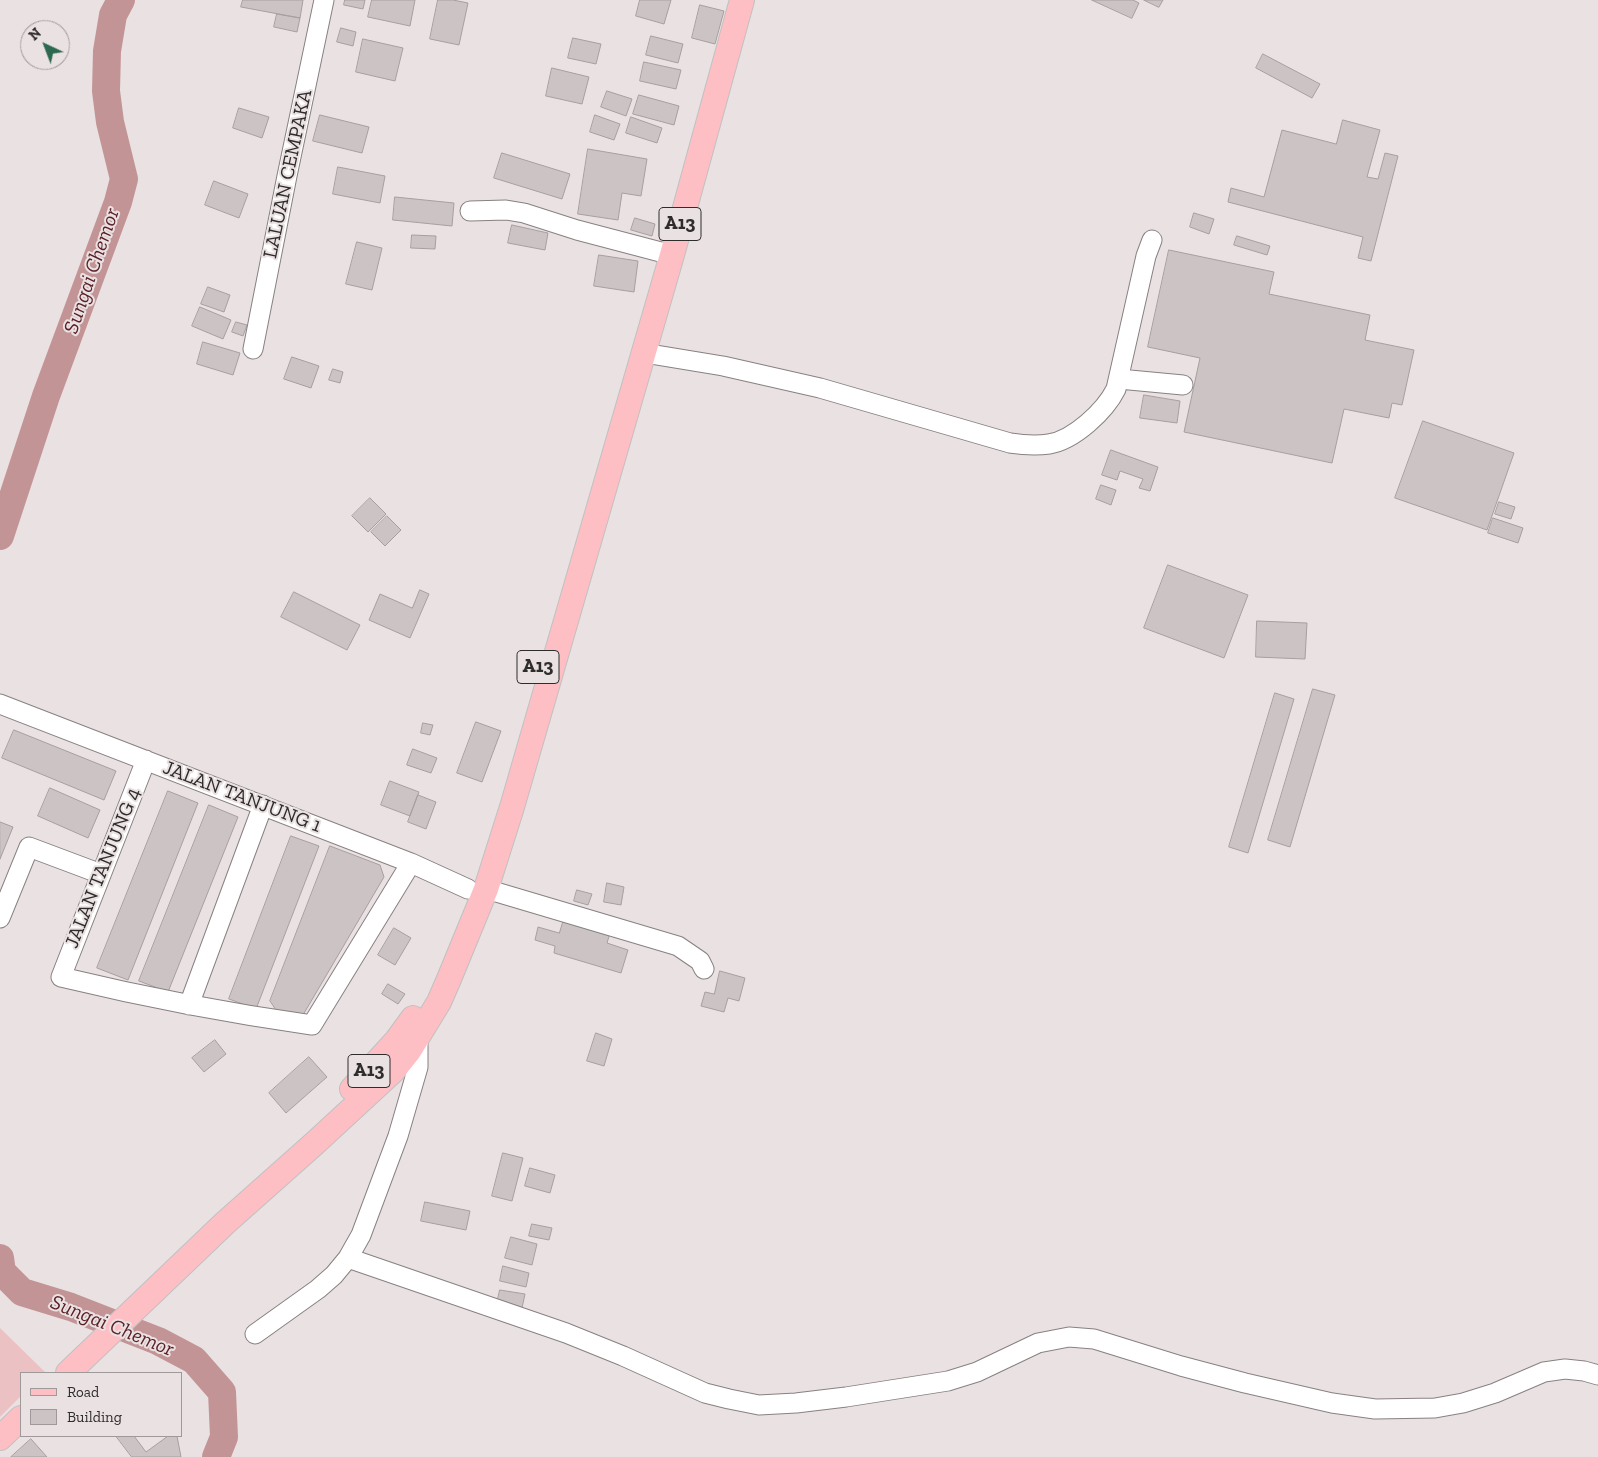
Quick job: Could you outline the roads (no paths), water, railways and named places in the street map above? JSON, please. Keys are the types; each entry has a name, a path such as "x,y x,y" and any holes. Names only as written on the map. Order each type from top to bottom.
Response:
{"main road":[{"name":"A13","path":"225,1223 363,1078 414,1018 477,889 482,874 500,844 537,726 615,448 644,353 742,0"},
{"name":"A13","path":"69,1372 225,1223 393,1071 409,1051 439,1002 470,928 471,896 477,889 585,520 615,448"},
{"path":"0,1438 20,1419"}],"street":[{"name":"LALUAN CEMPAKA","path":"253,349 324,0"},
{"path":"470,211 506,210 524,213 577,230 672,255"},
{"path":"644,353 723,366 820,388 1010,443 1032,446 1051,444 1070,436 1088,424 1110,400 1116,389 1146,256 1152,240"},
{"path":"1118,379 1183,385"},
{"name":"JALAN TANJUNG 1","path":"7,706 477,889 678,946 700,961 704,969"},
{"name":"JALAN TANJUNG 4","path":"146,760 60,977 189,1005"},
{"path":"263,806 189,1005 247,1016 312,1025 411,863"},
{"path":"0,918 29,847 101,874"},
{"path":"255,1334 318,1289 334,1275 348,1258 361,1235 401,1127 418,1067 418,1037"},
{"path":"348,1258 566,1333 706,1393 728,1400 759,1405 846,1397 948,1381 977,1372 1038,1343 1069,1337 1094,1339 1244,1383 1332,1403 1375,1409 1435,1408 1463,1403 1495,1393 1544,1372 1565,1369 1598,1375"}],"waterway":[{"name":"Sungai Chemor","path":"0,536 46,396 118,202 124,179 110,122 106,91 107,51 113,15 121,0"},
{"name":"Sungai Chemor","path":"0,1258 2,1272 22,1292 71,1307 158,1341 194,1360 222,1392 224,1437 216,1457"}]}
